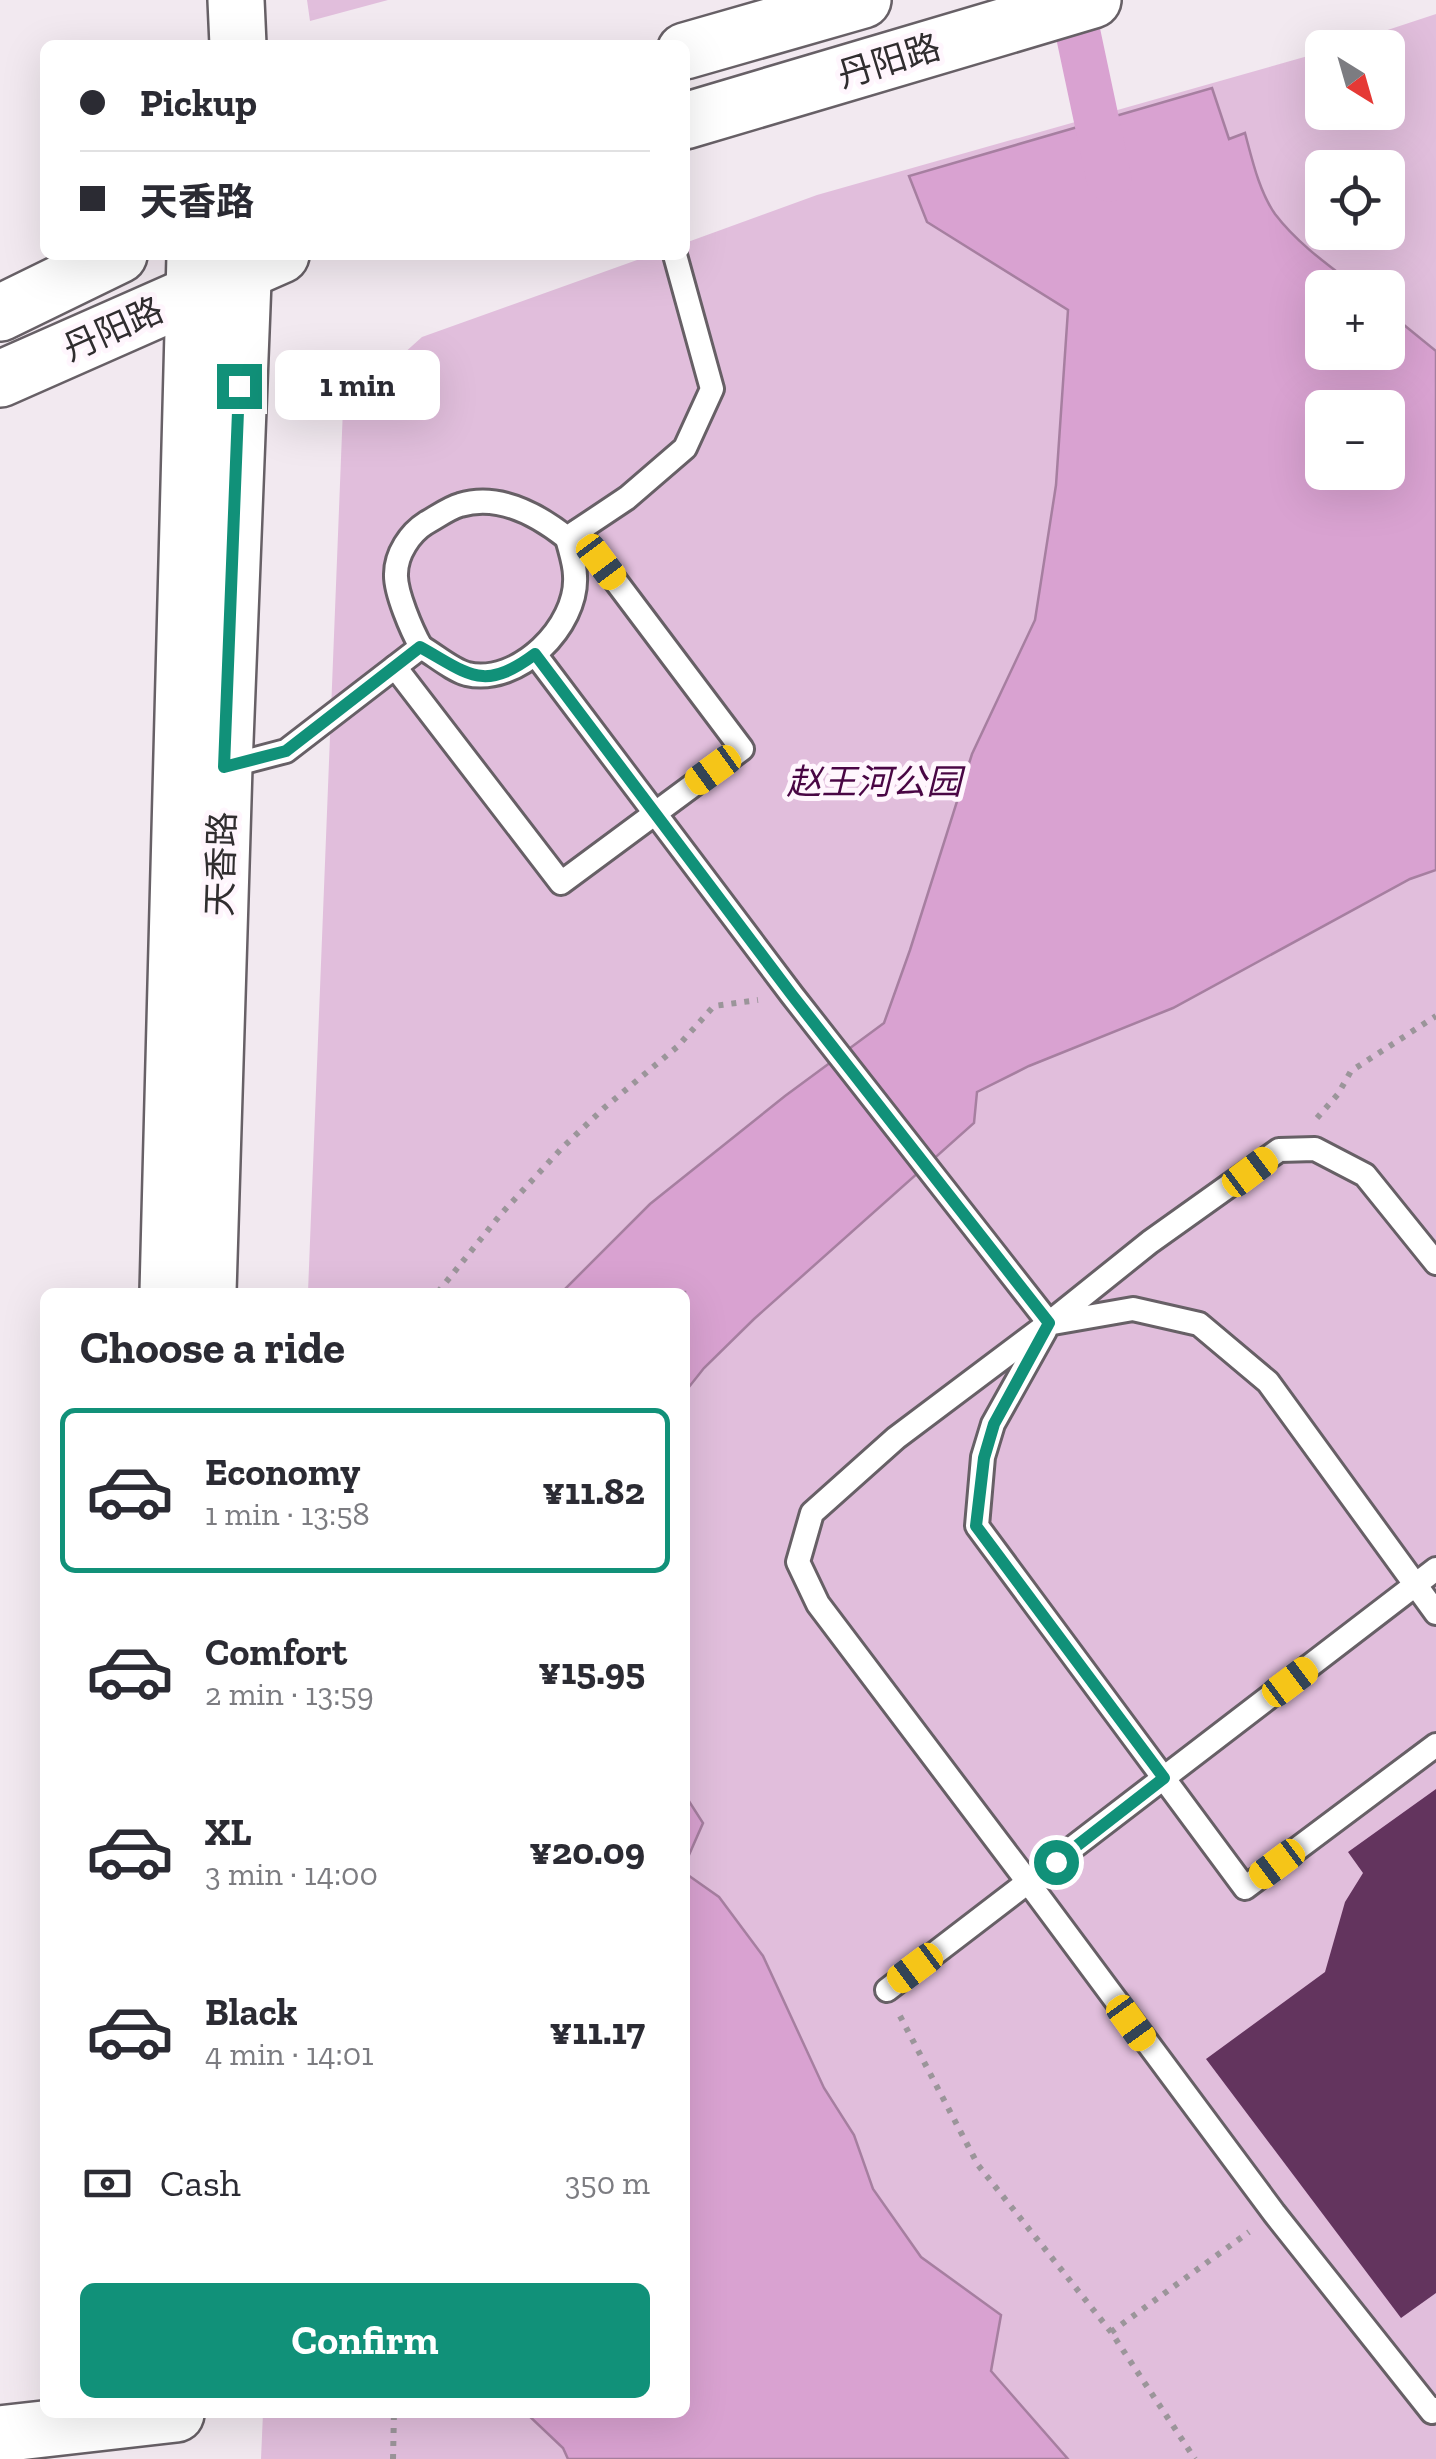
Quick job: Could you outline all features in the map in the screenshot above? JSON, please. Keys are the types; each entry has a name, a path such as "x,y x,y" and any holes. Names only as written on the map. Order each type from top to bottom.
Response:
{"main road":[{"path":"236,0 238,40"},
{"name":"丹阳路","path":"690,50 863,0"},
{"name":"丹阳路","path":"690,120 1093,0"},
{"name":"丹阳路","path":"0,312 108,260"},
{"name":"丹阳路","path":"0,378 232,266"},
{"name":"天香路","path":"208,1288 224,767 232,266"},
{"name":"天香路","path":"168,1288 232,266"},
{"path":"0,2434 156,2429"}],"lane":[{"path":"572,535 627,498 685,448 712,389 676,260"},
{"path":"395,667 561,883 742,749 572,535 529,513 480,501 458,505 415,530 401,553 395,576 406,621 420,647 463,674 488,677 516,668 535,654 568,611 576,578 572,535"},
{"path":"224,767 286,751 420,647"},
{"path":"535,654 792,995 1049,1323"},
{"path":"1436,1264 1365,1176 1315,1149 1279,1150 1150,1242 896,1438 812,1512 798,1562 818,1604 1274,2213 1432,2412 1436,2408"},
{"path":"1049,1323 1133,1308 1199,1324 1268,1382 1436,1612"},
{"path":"1049,1323 994,1424 984,1458 976,1526 1245,1888 1436,1745"},
{"path":"887,1990 1436,1570"}],"path":[{"path":"441,1288 501,1214 561,1149 677,1047 714,1006 792,995"},
{"path":"1315,1149 1316,1120 1351,1071 1436,1016"},
{"path":"887,1990 978,2166 1112,2332 1195,2459"},
{"path":"1112,2332 1274,2213"},
{"path":"393,2459 394,2418"}],"green space":[{"path":"307,0 388,0 310,21"},
{"name":"赵王河公园","path":"1436,14 1436,2459 261,2459 263,2418 690,2418 690,1288 308,1288 343,408 422,337 637,260 690,260 690,241 817,195 1305,57 1305,130 1405,130 1405,30 1388,30"}],"shaded area":[{"path":"1212,88 1229,139 1245,133 1260,185 1275,214 1305,250 1335,270 1305,270 1305,370 1405,370 1405,326 1436,351 1436,870 1410,879 1173,1008 1029,1066 977,1092 974,1123 754,1319 690,1386 690,1288 566,1288 650,1204 884,1023 972,754 1035,620 1056,485 1068,310 927,222 909,176"},
{"path":"690,1803 703,1823 690,1853"},
{"path":"690,1877 719,1897 763,1956 824,2088 854,2135 873,2189 921,2257 1001,2315 991,2371 1068,2459 568,2459 563,2448 531,2418 690,2418"}],"building":[{"path":"1436,1789 1436,2293 1401,2318 1206,2059 1325,1972 1345,1902 1363,1873 1348,1852"}],"waterway":[{"path":"1071,0 1109,179"}],"route":[{"path":"239,386 224,767 286,751 420,647 463,674 488,677 516,668 535,654 792,995 1049,1323 994,1424 984,1458 976,1526 1164,1778 1056,1862"}]}
